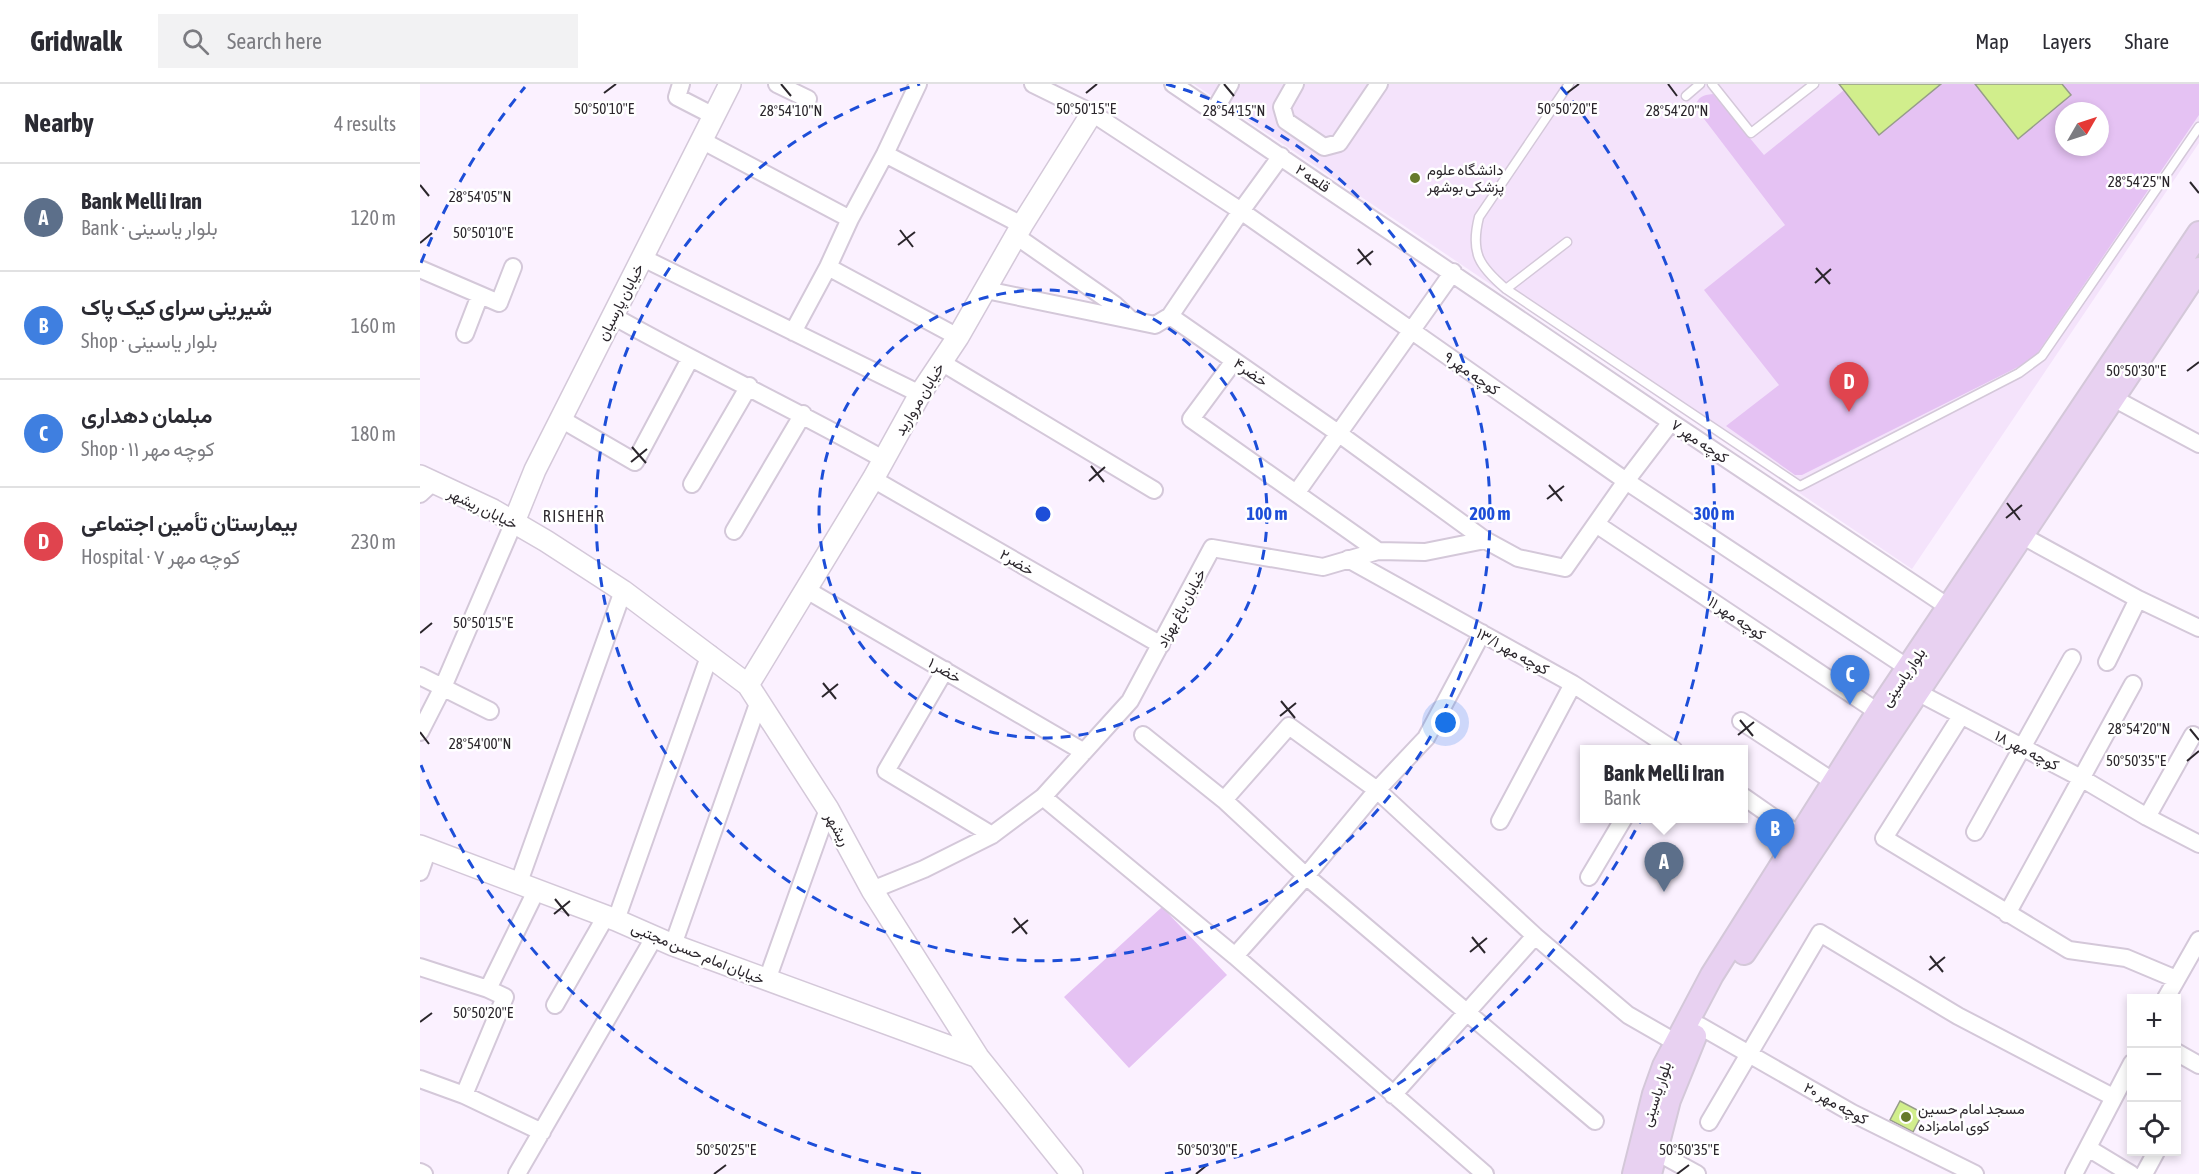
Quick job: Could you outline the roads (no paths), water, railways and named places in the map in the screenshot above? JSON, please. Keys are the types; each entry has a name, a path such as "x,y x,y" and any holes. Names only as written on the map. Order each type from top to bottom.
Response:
{"main road":[{"name":"بلوار یاسینی","path":"1650,1174 1655,1151 1688,1049 1724,982 2021,535 2066,449 2199,233"},
{"name":"بلوار یاسینی","path":"1634,1174 1654,1094 1675,1042 1712,975 1908,668 2066,449 2113,398 2196,279"}],"street":[{"path":"681,84 677,97 714,116"},
{"name":"خیابان پارسیان","path":"514,522 535,470 730,84"},
{"path":"777,84 808,99"},
{"name":"کوچه مهر ۹","path":"1033,84 1092,114 1241,211 1626,481 1908,668"},
{"name":"قلعه ۲","path":"1173,84 1453,272"},
{"path":"1214,111 1230,84"},
{"path":"1295,84 1282,107 1286,122 1324,147 1339,143 1379,84"},
{"path":"793,332 885,154 912,86"},
{"name":"خیابان مروارید","path":"754,693 804,589 873,479 920,394 958,337 1019,230 1092,114"},
{"path":"703,141 850,219"},
{"path":"885,154 1019,230 1130,319"},
{"path":"986,290 1155,325 1170,316 1281,156"},
{"path":"642,258 920,394"},
{"path":"420,269 499,303 513,267"},
{"path":"828,267 958,337"},
{"path":"1297,492 1453,272"},
{"name":"کوچه مهر ۷","path":"1453,272 1671,422 1950,608"},
{"path":"465,334 480,295"},
{"path":"613,316 690,359 804,414 883,459"},
{"name":"خضر۴","path":"1170,316 1338,433 1485,540"},
{"path":"561,419 635,462 690,359"},
{"path":"1234,361 1191,419 1378,551"},
{"path":"941,362 1154,490"},
{"path":"692,484 749,386"},
{"path":"2113,398 2199,444"},
{"path":"734,531 804,414"},
{"path":"1485,540 1518,558 1565,568 1671,422"},
{"name":"خضر۲","path":"873,479 1161,645"},
{"name":"خیابان ریشهر","path":"424,485 493,510 546,541"},
{"path":"420,732 443,687 514,522"},
{"name":"کوچه مهر ۱۱","path":"1596,524 1878,712"},
{"path":"2021,535 2138,598 2199,627"},
{"name":"خیابان باغ بهزاد","path":"872,890 924,869 992,835 1044,797 1130,701 1212,548 1323,567 1378,551 1425,552 1485,540"},
{"name":"ریشهر","path":"546,541 623,591 710,654 754,693 828,809 872,890 978,1058 1072,1174"},
{"name":"کوچه مهر ۱۳/۱","path":"1348,560 1573,684 1664,745"},
{"name":"خضر ۱","path":"804,589 1084,752"},
{"path":"488,989 528,885 623,591"},
{"path":"2107,662 2138,598"},
{"path":"1235,956 1306,876 1377,790 1426,738 1482,633"},
{"path":"555,1005 611,918 710,654"},
{"path":"1976,832 2072,658"},
{"path":"945,670 886,771 992,835"},
{"path":"420,676 490,711"},
{"path":"1500,821 1573,684"},
{"path":"2007,914 2133,684"},
{"name":"کوچه مهر ۱۸","path":"1917,692 2082,778 2147,817 2199,844"},
{"path":"518,1174 542,1132 664,941 754,693"},
{"path":"1961,716 1884,838 2069,950 2126,958 2176,979"},
{"path":"1741,721 1834,782"},
{"path":"1224,800 1289,726 1377,790 1535,936 1629,1014 1675,1042"},
{"path":"1143,735 1224,800 1306,876 1595,1120"},
{"path":"2147,817 2193,735"},
{"path":"1044,797 1235,956 1485,1174"},
{"path":"1748,800 1800,836"},
{"path":"767,980 828,809"},
{"path":"1589,876 1622,823"},
{"path":"420,872 424,847"},
{"name":"خیابان امام حسن مجتبی","path":"424,847 528,885 664,941 978,1058"},
{"path":"1709,1122 1820,933 1958,1016 2114,1097"},
{"path":"1393,1095 1535,936"},
{"path":"2168,994 2199,940"},
{"path":"420,967 488,989 505,997 464,1095"},
{"name":"کوچه مهر ۲۰","path":"1700,1026 1852,1113 1975,1174"},
{"path":"2181,1055 2199,1065"},
{"path":"2074,1174 2127,1072"},
{"path":"420,1079 464,1095 542,1132"},
{"path":"2088,1148 2131,1174"},
{"path":"1655,1151 1697,1174"},
{"path":"2145,1174 2154,1156"}],"lane":[{"path":"1569,84 1479,217 1475,232 1475,248 1481,264 1489,275 1506,289 1800,486 2019,373 2042,357 2199,127"},
{"path":"1686,96 1700,84"},
{"path":"1712,84 1751,133 1814,84"},
{"path":"1506,289 1567,242"}],"place":[{"name":"دانشگاه علوم پزشکی بوشهر","path":"1415,178"},
{"name":"بیمارستان تأمین اجتماعی","path":"1849,412"},
{"name":"مبلمان دهداری","path":"1850,705"},
{"name":"شیرینی سرای کیک پاک","path":"1775,859"},
{"name":"Bank Melli Iran","path":"1664,892"},
{"name":"مسجد امام حسین کوی امامزاده","path":"1906,1117"}],"district":[{"name":"RISHEHR","path":"574,516"}]}
